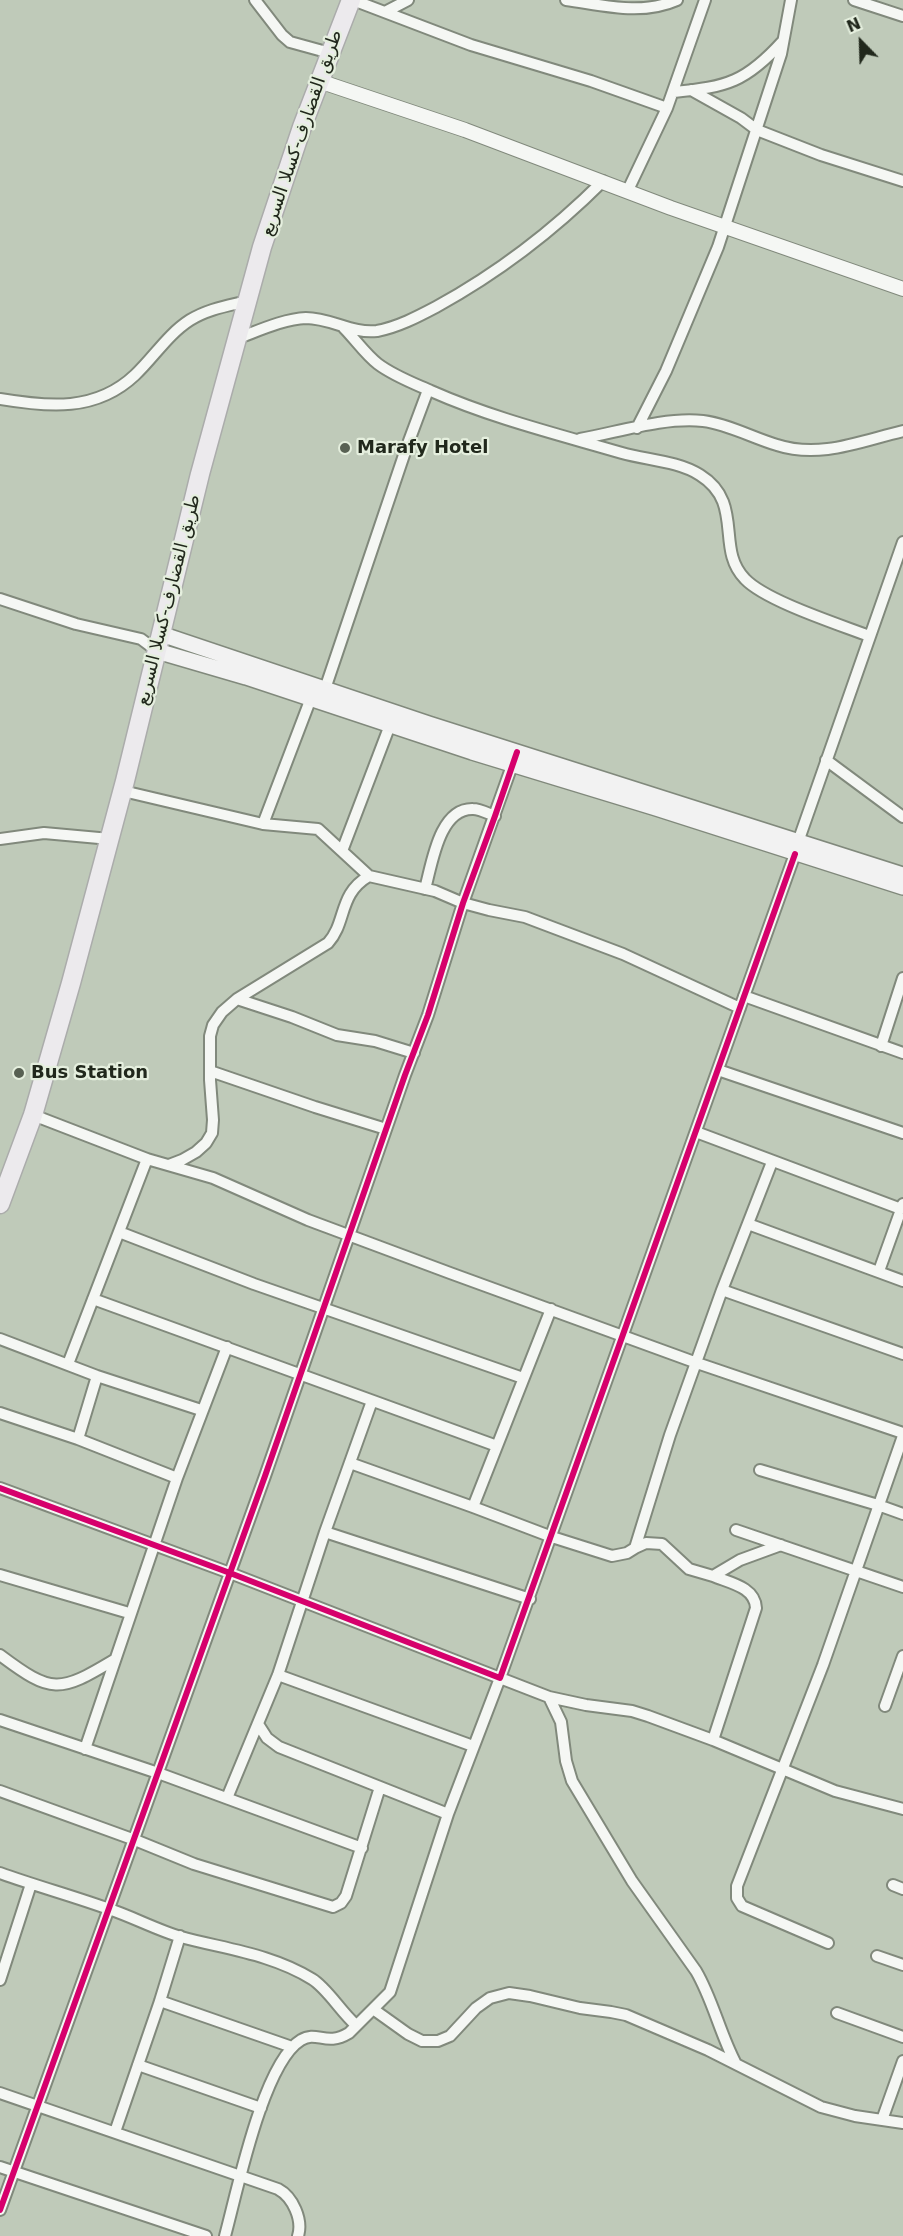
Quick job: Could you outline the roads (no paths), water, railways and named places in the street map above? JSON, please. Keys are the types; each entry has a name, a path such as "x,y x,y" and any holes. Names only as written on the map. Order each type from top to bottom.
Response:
{"highway":[{"name":"طريق القضارف-كسلا السريع","path":"0,1204 33,1115 71,983 123,791 247,301 285,176 319,81 330,53 360,1"}],"main road":[{"path":"159,643 325,689 515,758 796,848 903,887"},
{"path":"159,643 390,725 515,758"},
{"path":"796,848 903,875"}],"street":[{"path":"255,0 290,42 330,53"},
{"path":"385,12 408,0"},
{"path":"566,0 628,9 650,7 677,0"},
{"path":"628,190 674,92 705,0"},
{"path":"637,428 666,371 707,276 757,130 784,39 791,2 779,0"},
{"path":"854,0 903,16"},
{"path":"360,1 471,45 591,81 667,108"},
{"path":"674,92 732,82 749,74 765,61 784,39"},
{"path":"319,81 465,130 903,289"},
{"path":"691,90 741,118 757,130 821,155 903,181"},
{"path":"236,339 282,323 306,318 330,322 358,331 376,331 396,326 459,294 534,243 573,211 603,181"},
{"path":"0,399 44,406 68,406 105,394 135,375 154,353 189,321 207,311 247,301"},
{"path":"344,328 378,364 428,390 475,410 681,467 698,474 721,496 727,515 732,556 738,570 746,580 762,592 869,636"},
{"path":"325,689 428,390"},
{"path":"577,440 659,422 705,421 778,446 811,451 830,450 903,431"},
{"path":"225,2236 261,2108 279,2067 292,2047 309,2037 335,2040 349,2033 390,1992 448,1814 530,1599 903,542"},
{"path":"0,599 76,624 159,643"},
{"path":"141,639 159,643"},
{"path":"263,824 311,698"},
{"path":"342,851 390,725"},
{"path":"0,2210 159,1773 428,1015 463,903 515,758"},
{"path":"826,760 903,817"},
{"path":"123,791 263,824 318,829 369,876 425,889 463,903 525,916 623,954 740,1008"},
{"path":"425,889 441,833 447,821 459,812 474,808 495,816"},
{"path":"0,839 44,833 110,839"},
{"path":"169,1165 196,1152 206,1143 212,1132 210,1036 213,1025 222,1012 237,999 328,943 351,891 361,880 369,876"},
{"path":"880,1046 903,978"},
{"path":"744,996 903,1053"},
{"path":"237,999 337,1035 375,1041 414,1053"},
{"path":"718,1070 903,1133"},
{"path":"210,1071 387,1129"},
{"path":"33,1115 147,1159 239,1187 308,1220 349,1236 697,1363 903,1435 823,1665 737,1886 737,1898 742,1906 828,1943"},
{"path":"696,1132 772,1162 902,1206 879,1272"},
{"path":"68,1364 147,1159"},
{"path":"635,1548 670,1435 722,1290 772,1162"},
{"path":"748,1224 903,1281"},
{"path":"119,1232 186,1260 524,1377"},
{"path":"722,1290 903,1354"},
{"path":"93,1299 497,1446"},
{"path":"473,1506 551,1309"},
{"path":"0,1339 97,1376 201,1410"},
{"path":"85,1749 153,1544 201,1410 227,1347"},
{"path":"78,1440 97,1376"},
{"path":"227,1798 278,1675 325,1532 372,1401"},
{"path":"0,1413 177,1478"},
{"path":"350,1463 473,1506 552,1537 612,1556 627,1553 646,1543 662,1544 688,1569 713,1576 749,1591 756,1600 756,1608 714,1740"},
{"path":"760,1470 903,1514"},
{"path":"0,1488 230,1573 549,1697 632,1711 714,1740 782,1771 835,1791 903,1809"},
{"path":"735,1530 903,1587"},
{"path":"325,1532 530,1599"},
{"path":"713,1576 740,1560 781,1545"},
{"path":"0,1575 129,1614"},
{"path":"0,1655 31,1677 51,1686 69,1684 82,1679 114,1660"},
{"path":"885,1706 903,1656"},
{"path":"278,1675 473,1746"},
{"path":"549,1697 561,1722 566,1761 572,1781 632,1881 703,1983 722,2037 736,2065"},
{"path":"0,1720 159,1773 362,1848"},
{"path":"258,1724 267,1738 279,1747 448,1814"},
{"path":"0,1791 194,1864 333,1907 341,1903 346,1896 380,1787"},
{"path":"0,1873 108,1908 180,1936 257,1955 311,1978 356,2025"},
{"path":"0,1980 5,1951 31,1884"},
{"path":"115,2132 180,1936"},
{"path":"877,1956 903,1965"},
{"path":"373,2009 422,2042 438,2041 450,2036 476,2008 490,1998 509,1993 626,2015 708,2050 821,2107 903,2123"},
{"path":"160,2001 292,2047"},
{"path":"837,2013 903,2037"},
{"path":"882,2120 903,2061"},
{"path":"138,2065 261,2108"},
{"path":"0,2093 241,2174 284,2192 300,2222 298,2236"},
{"path":"0,2168 206,2236"}],"place":[{"name":"Marafy Hotel","path":"345,448"},
{"name":"Bus Station","path":"19,1073"}]}
